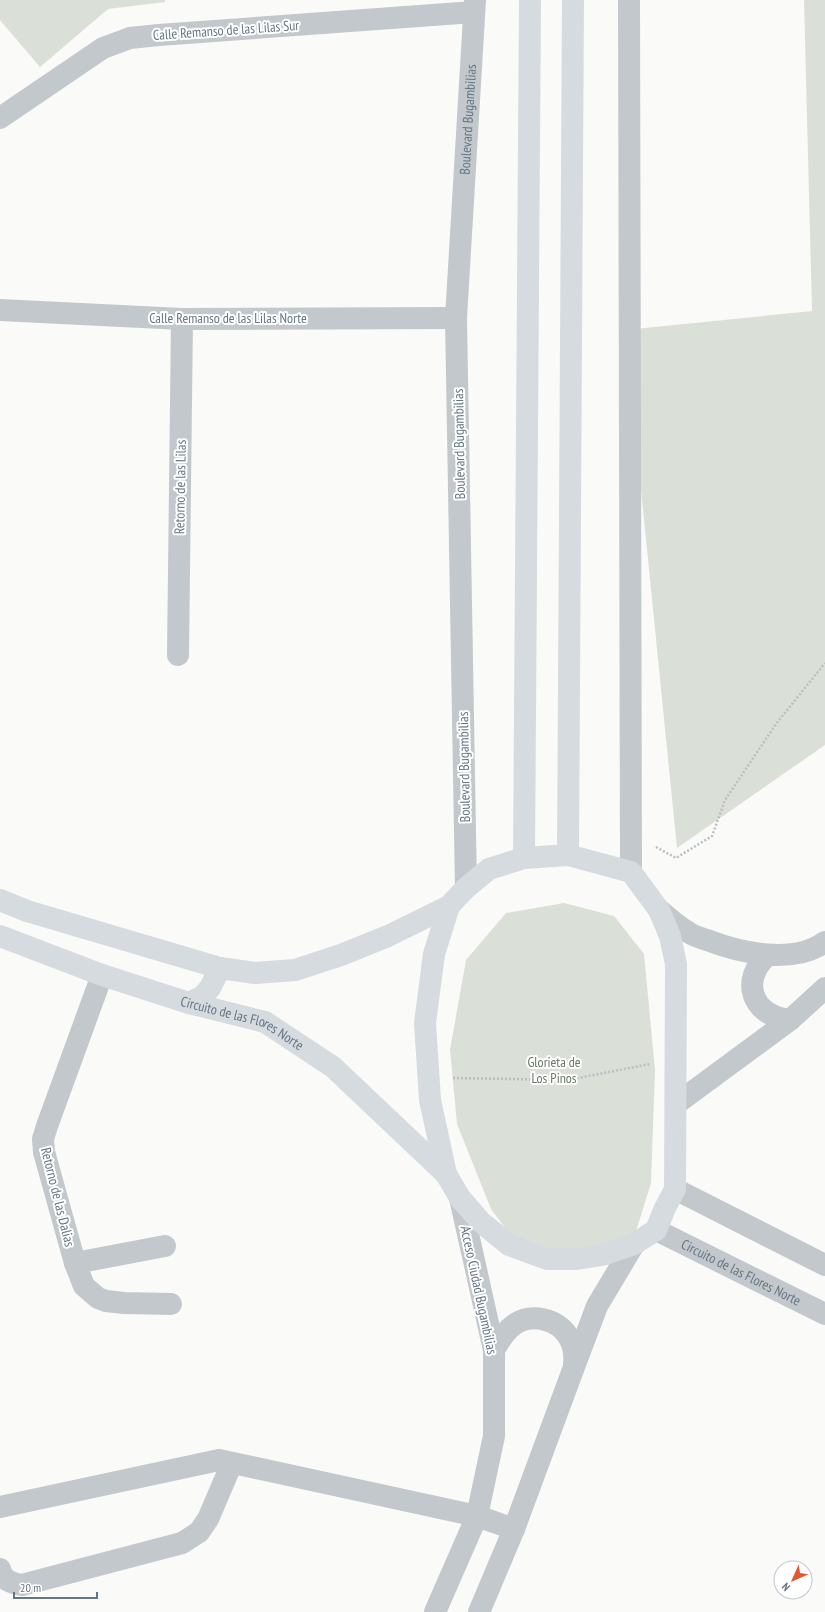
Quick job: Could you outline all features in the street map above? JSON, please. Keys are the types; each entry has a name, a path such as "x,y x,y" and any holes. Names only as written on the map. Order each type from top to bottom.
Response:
{"street":[{"path":"524,858 530,0"},
{"path":"568,855 573,0"},
{"path":"449,906 434,954 425,1023 430,1100 446,1174 460,1198 481,1222 509,1245 547,1259 577,1259 602,1255 634,1244 656,1230 664,1208 675,1189 676,964 670,936 659,910 631,872 629,0"},
{"name":"Calle Remanso de las Lilas Sur","path":"0,118 103,48 130,38 475,6"},
{"name":"Boulevard Bugambilias","path":"466,888 456,318 475,6"},
{"name":"Calle Remanso de las Lilas Norte","path":"0,310 182,319 456,318"},
{"name":"Retorno de las Lilas","path":"178,655 182,319"},
{"path":"0,900 27,912 220,968 255,973 295,970 341,955 381,939 449,906 466,888 489,868 524,858 568,855 631,872"},
{"path":"659,910 689,933 722,946 768,955 790,954 815,949 825,942"},
{"name":"Circuito de las Flores Norte","path":"0,936 102,975 189,1003 265,1022 333,1067 446,1174"},
{"path":"768,955 760,962 754,972 752,984 753,995 759,1006 767,1014 778,1019 790,1020"},
{"path":"189,1003 203,996 210,988 220,968"},
{"name":"Retorno de las Dalias","path":"102,975 43,1139 44,1152 75,1263 84,1286 98,1298 106,1301 171,1304"},
{"path":"676,1104 790,1020 825,988"},
{"path":"675,1189 825,1265"},
{"name":"Acceso Ciudad Bugambilias","path":"436,1612 477,1516 494,1436 494,1350 460,1198"},
{"name":"Circuito de las Flores Norte","path":"656,1230 825,1314"},
{"path":"479,1612 514,1529 598,1306 634,1244"},
{"path":"75,1263 165,1246"},
{"path":"494,1350 507,1330 517,1323 528,1319 541,1319 560,1327 568,1335 572,1345 574,1367"},
{"path":"0,1507 219,1460 477,1516 514,1529"},
{"path":"0,1569 1,1573 10,1583 22,1585 182,1543 199,1532 208,1519 232,1463"}],"path":[{"path":"631,833 676,858 712,836 725,800 776,724 825,663"},
{"path":"428,1079 457,1078 568,1080 676,1059"}],"green space":[{"path":"0,0 165,0 165,2 108,9 40,67 0,20"},
{"path":"804,0 825,0 825,745 677,848 625,330 812,311"},
{"name":"Glorieta de Los Pinos","path":"564,903 614,916 644,954 655,1070 651,1183 636,1231 598,1251 547,1254 511,1236 491,1209 457,1124 450,1050 466,960 506,913"}]}
